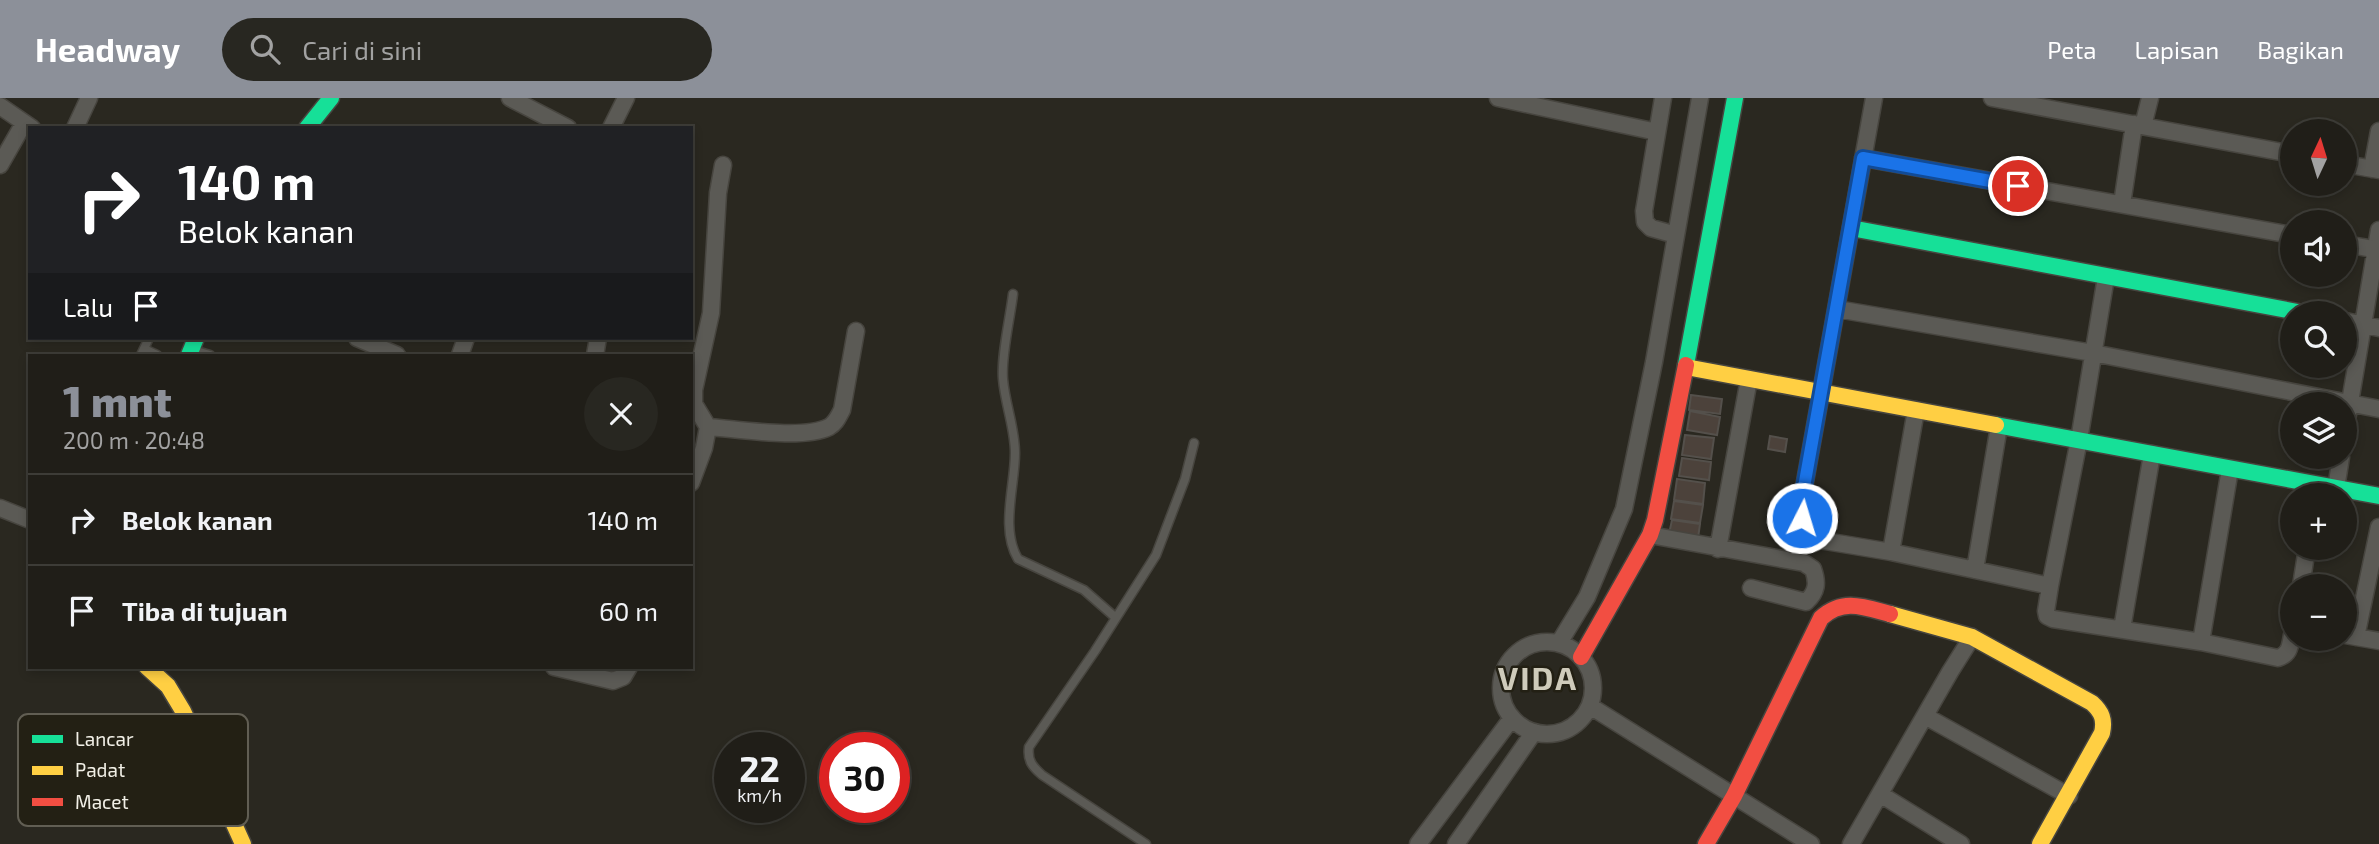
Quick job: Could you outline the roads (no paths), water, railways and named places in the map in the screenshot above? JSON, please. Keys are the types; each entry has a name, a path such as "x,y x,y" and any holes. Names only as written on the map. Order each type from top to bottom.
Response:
{"street":[{"path":"76,126 89,98"},
{"path":"309,126 331,98"},
{"path":"510,98 564,126"},
{"path":"612,126 626,98"},
{"path":"1498,98 1657,132"},
{"path":"1663,98 1644,211 1645,222 1651,228 1676,234"},
{"path":"1559,643 1587,597 1624,509 1700,98"},
{"path":"1581,657 1648,538 1686,368 1735,98"},
{"path":"1874,98 1801,504 1804,529 1811,536 1825,541 1891,552 2050,586"},
{"path":"1992,98 2280,152"},
{"path":"2122,204 2139,125 2150,98"},
{"path":"0,106 28,125 0,165"},
{"path":"2357,166 2376,170 2379,131"},
{"path":"1863,158 2280,232"},
{"path":"693,478 704,448 708,427 695,404 694,390 711,313 718,194 723,164"},
{"path":"1851,228 2280,309"},
{"path":"2353,392 2371,326 2379,230"},
{"path":"2357,246 2377,250"},
{"path":"2106,277 2079,440 2050,586 2047,616 2278,658 2289,651"},
{"path":"1837,309 2094,353 2294,392"},
{"path":"708,427 803,433 828,428 836,422 842,410 856,331"},
{"path":"363,340 395,354"},
{"path":"1686,368 2079,440 2288,483"},
{"path":"1718,549 1749,379"},
{"path":"2357,404 2379,409"},
{"path":"1891,552 1916,410"},
{"path":"1975,570 2000,426"},
{"path":"2122,629 2152,454"},
{"path":"2201,642 2230,469"},
{"path":"2357,492 2379,496"},
{"path":"0,508 28,519"},
{"path":"2357,613 2379,527"},
{"path":"1616,530 1648,538 1804,563 1813,569 1816,585 1814,595 1806,602 1751,588"},
{"path":"1706,844 1734,796 1821,618 1831,608 1842,604 1857,605 1972,637 2092,703 2102,712 2105,722 2102,733 2040,844"},
{"path":"1851,844 1972,637"},
{"path":"2357,637 2379,641"},
{"path":"1559,643 1581,657 1588,668 1592,681 1590,706 1572,726 1547,734 1534,732 1522,727 1505,707 1501,695 1504,669 1511,658 1533,644 1559,643"},
{"path":"149,669 168,686 185,714"},
{"path":"562,669 613,681 623,677 628,669"},
{"path":"1590,706 1811,844"},
{"path":"1925,716 2069,796"},
{"path":"1418,844 1512,718"},
{"path":"1456,844 1534,732"},
{"path":"1880,794 1961,844"},
{"path":"235,826 243,844"}],"lane":[{"path":"1013,294 1002,370 1014,444 1009,521 1012,548 1018,559 1084,590 1116,618"},
{"path":"1146,844 1042,775 1029,761 1029,747 1156,555 1185,479 1194,443"}],"district":[{"name":"VIDA","path":"1538,679"}]}
